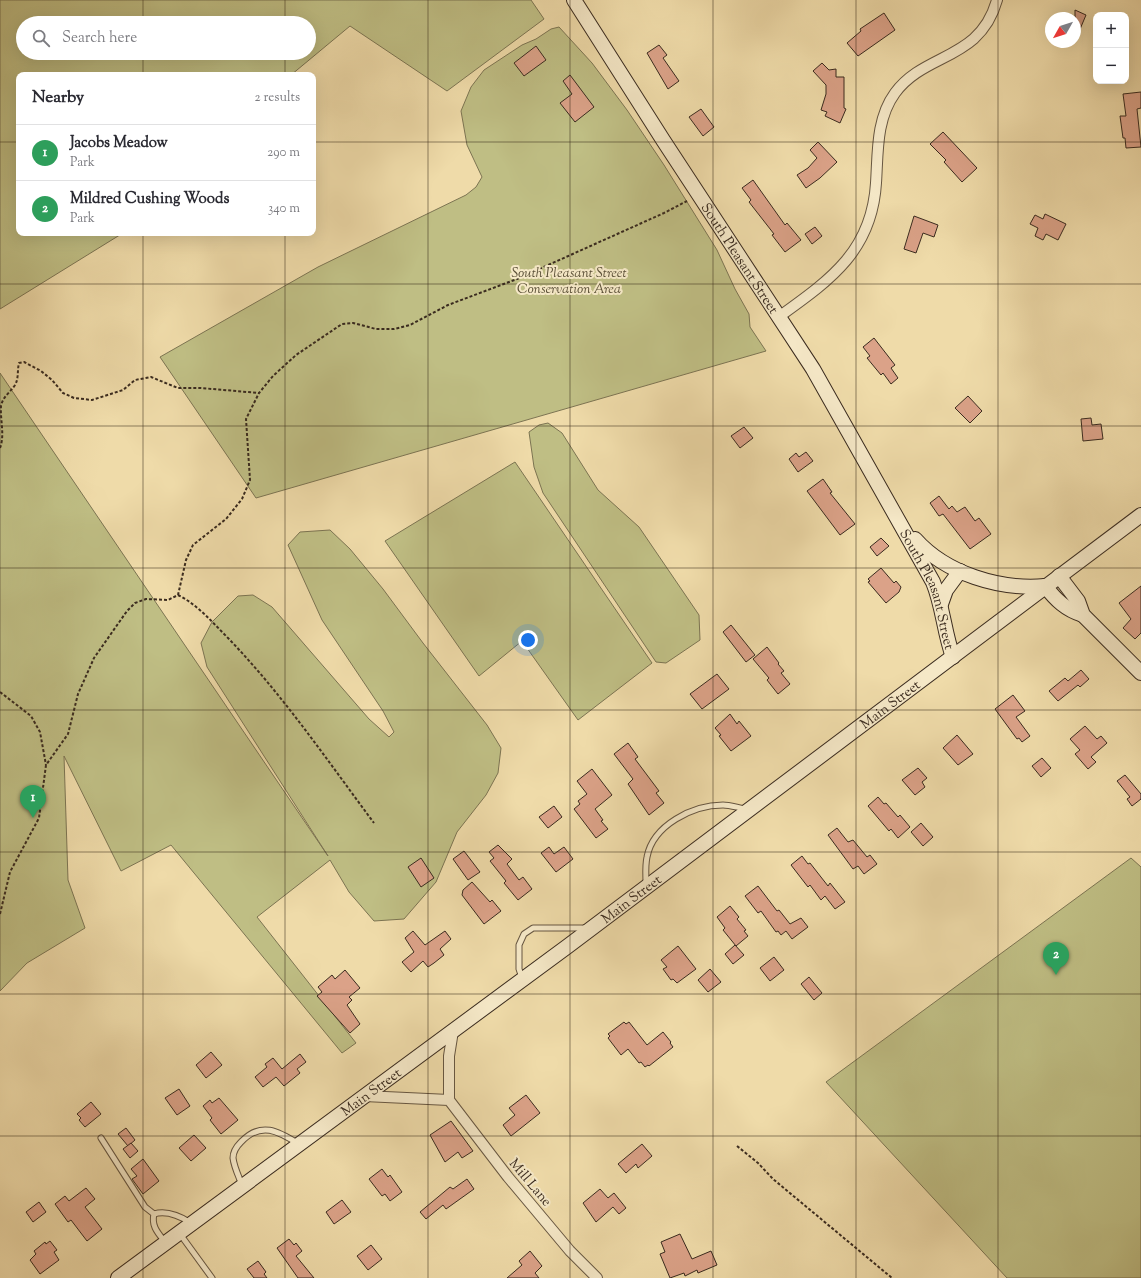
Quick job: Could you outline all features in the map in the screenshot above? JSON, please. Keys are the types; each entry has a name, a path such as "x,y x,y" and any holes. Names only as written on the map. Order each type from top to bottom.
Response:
{"main road":[{"name":"South Pleasant Street","path":"574,0 699,195 780,316 838,410 933,582 941,604 945,635 953,657"},
{"name":"Main Street","path":"118,1278 647,887 1141,515"},
{"name":"South Pleasant Street","path":"900,521 925,549 960,571 1004,585 1021,588 1045,586"},
{"path":"941,604 946,590 960,571"},
{"path":"1060,576 1078,601 1083,615"},
{"path":"1045,586 1057,601 1067,609 1083,615 1141,673"}],"street":[{"path":"780,316 830,279 852,255 860,242 871,216 875,201 880,130 884,116 895,94 904,82 914,75 967,45 985,25 995,9 997,0"},
{"path":"364,1096 449,1100 449,1056 453,1031"},
{"name":"Mill Lane","path":"449,1100 508,1177 570,1251 597,1278"}],"lane":[{"path":"647,887 647,856 653,841 668,825 682,816 702,808 723,805 750,810"},
{"path":"522,979 519,969 519,945 524,934 533,928 592,928"},
{"path":"243,1186 233,1157 237,1147 246,1136 260,1129 278,1131 300,1144"},
{"path":"101,1138 145,1207 154,1214"},
{"path":"154,1214 161,1212 180,1217 192,1223"},
{"path":"154,1214 152,1221 154,1226 166,1243"},
{"path":"179,1233 212,1278"}],"path":[{"path":"46,765 68,734 78,694 94,658 127,611 135,603 146,599 168,600 178,594 186,560 193,545 226,519 242,499 250,480 246,419 259,393 273,376 296,355 342,324 353,323 376,329 410,325 448,305 517,279 573,252 664,213 699,195"},
{"path":"0,448 2,424 1,407 5,396 14,386 18,375 19,364 24,362 41,371 52,380 63,394 74,398 92,400 123,390 135,380 152,377 178,388 201,388 259,393"},
{"path":"178,594 188,600 207,616 240,651 305,728 374,823"},
{"path":"0,692 31,716 40,732 46,765 39,818 10,872 0,914"},
{"path":"737,1146 758,1163 773,1179 892,1278"}],"green space":[{"path":"0,0 531,0 544,19 447,91 350,26 316,54 316,16 16,16 16,60 309,60 295,72 16,72 16,236 118,236 0,309"},
{"name":"South Pleasant Street Conservation Area","path":"559,27 592,63 627,110 664,165 717,250 735,289 749,314 750,327 766,351 256,498 160,357 318,267 466,195 476,187 482,177 467,145 461,111 471,87 484,70 522,45 536,39 551,29"},
{"path":"0,373 328,856 207,667 201,643 212,622 238,596 253,595 272,607 369,719 389,737 394,732 383,711 322,620 288,545 300,532 330,530 350,549 383,589 487,725 501,748 498,773 486,795 457,832 436,882 404,919 374,921 349,892 330,860 257,917 356,1043 342,1053 171,845 121,871 64,756 68,880 85,928 27,963 0,991"},
{"path":"548,423 562,433 598,490 639,527 699,615 700,640 666,663 656,662 543,493 534,467 529,432 539,425"},
{"path":"515,462 652,663 578,720 522,641 479,676 385,541"},
{"path":"1131,858 1141,867 1141,1278 1007,1278 826,1082"}],"building":[{"path":"884,13 895,30 858,56 847,43 861,31 860,29"},
{"path":"1081,13 1086,15 1081,27"},
{"path":"659,45 667,55 663,58 679,81 668,89 647,53"},
{"path":"536,46 546,60 524,76 514,63"},
{"path":"822,63 829,70 836,69 836,77 844,77 844,108 846,109 840,123 825,116 827,112 821,110 826,94 826,85 813,71"},
{"path":"570,75 594,107 575,122 560,103 572,94 563,81"},
{"path":"1141,92 1141,108 1137,109 1141,147 1126,148 1120,116 1126,116 1123,94"},
{"path":"701,109 714,127 703,136 689,117"},
{"path":"943,132 977,168 962,182 944,162 946,160 930,144"},
{"path":"818,142 837,162 820,178 806,188 797,175 808,168 817,158 810,150"},
{"path":"753,180 785,225 787,223 801,240 785,252 772,235 774,234 749,202 751,200 742,188"},
{"path":"1045,214 1066,224 1058,240 1046,234 1043,240 1035,236 1038,228 1030,224 1035,215 1043,219"},
{"path":"914,216 938,225 934,237 923,233 916,253 904,249"},
{"path":"815,227 822,236 812,244 805,234"},
{"path":"874,338 895,365 891,368 898,378 891,384 883,373 881,375 867,358 870,356 863,347"},
{"path":"968,396 982,411 970,423 955,408"},
{"path":"1091,418 1092,425 1101,424 1103,439 1083,441 1081,419"},
{"path":"744,427 753,438 740,448 731,436"},
{"path":"806,452 813,461 798,472 789,459 796,453 799,457"},
{"path":"823,479 832,492 830,493 855,524 840,535 807,491"},
{"path":"939,496 949,509 952,506 957,512 965,507 975,521 979,518 991,534 970,549 943,514 939,516 930,503"},
{"path":"881,538 889,546 877,556 870,547"},
{"path":"881,568 894,583 896,581 901,587 899,592 886,603 868,582 870,581 868,579"},
{"path":"1141,586 1141,633 1135,639 1123,628 1131,619 1119,603"},
{"path":"731,625 755,655 746,662 723,632"},
{"path":"767,647 784,671 781,673 790,684 778,694 767,680 769,678 753,659"},
{"path":"1081,670 1089,679 1080,687 1078,685 1058,701 1049,691 1065,678 1068,681"},
{"path":"717,674 729,689 702,709 690,694"},
{"path":"1013,695 1025,711 1016,717 1030,736 1022,742 1019,738 1017,739 995,709"},
{"path":"730,714 737,724 739,721 751,736 731,751 719,736 721,735 715,728"},
{"path":"1085,726 1097,739 1101,736 1107,743 1091,757 1096,762 1088,769 1075,754 1080,750 1070,739"},
{"path":"957,735 973,754 958,765 943,748"},
{"path":"628,743 638,757 635,759 659,791 656,793 664,803 649,815 628,784 633,779 614,754"},
{"path":"1042,758 1051,768 1041,777 1032,766"},
{"path":"918,768 927,778 922,782 925,787 915,795 902,780"},
{"path":"592,769 612,795 595,809 603,820 601,821 608,829 596,838 574,809 580,804 578,801 587,794 577,781"},
{"path":"1125,775 1141,794 1141,799 1132,806 1127,799 1130,797 1117,781"},
{"path":"878,797 884,804 886,803 898,817 900,815 910,827 898,838 891,829 889,831 868,806"},
{"path":"554,806 562,817 548,828 539,817"},
{"path":"921,823 933,837 923,846 911,832"},
{"path":"837,828 848,842 853,840 867,857 870,855 877,864 864,874 858,866 853,869 828,835"},
{"path":"498,845 512,859 507,864 519,880 523,877 532,889 518,900 504,883 506,881 490,861 494,858 489,852"},
{"path":"549,847 554,854 564,847 573,859 556,872 541,853"},
{"path":"464,851 480,872 468,880 453,859"},
{"path":"802,856 808,864 810,863 828,886 830,883 845,902 835,909 825,896 821,900 810,885 808,887 791,865"},
{"path":"421,858 434,878 421,887 408,867"},
{"path":"472,882 490,902 492,900 501,911 484,924 462,895 463,890"},
{"path":"758,886 777,911 779,910 790,924 801,918 808,927 792,939 786,931 781,935 778,931 776,932 761,911 758,913 745,896"},
{"path":"730,906 739,917 737,919 746,930 744,931 748,936 736,946 723,930 725,928 717,917"},
{"path":"413,931 425,945 445,931 451,939 440,949 444,955 428,967 423,961 411,972 402,962 414,952 405,938"},
{"path":"735,945 744,955 733,964 725,954"},
{"path":"678,946 696,969 677,983 673,979 671,980 663,969 667,967 661,960"},
{"path":"774,957 784,970 770,981 760,968"},
{"path":"710,969 721,982 708,992 698,980"},
{"path":"345,970 360,988 349,997 352,1000 347,1005 360,1024 350,1033 317,996 322,992 318,987 332,975 335,979"},
{"path":"809,977 822,993 814,1000 801,984"},
{"path":"624,1022 626,1024 629,1022 647,1045 663,1032 673,1047 649,1066 648,1065 645,1067 641,1062 639,1063 628,1049 621,1055 608,1038 610,1036 608,1034"},
{"path":"211,1052 222,1065 206,1078 196,1065"},
{"path":"300,1054 306,1062 297,1069 300,1073 284,1086 276,1077 263,1087 255,1077 267,1067 265,1064 273,1058 282,1069"},
{"path":"179,1089 190,1106 177,1115 165,1098"},
{"path":"526,1095 540,1113 511,1136 503,1125 515,1115 509,1108"},
{"path":"219,1098 238,1120 221,1134 210,1120 212,1118 203,1106 210,1100 212,1103"},
{"path":"91,1102 101,1114 85,1127 79,1120 81,1118 77,1114"},
{"path":"451,1121 473,1151 462,1158 458,1152 445,1162 430,1135"},
{"path":"126,1128 135,1140 128,1146 118,1134"},
{"path":"194,1135 206,1148 191,1161 179,1148"},
{"path":"131,1143 138,1151 130,1158 123,1149"},
{"path":"642,1144 652,1156 638,1168 636,1164 626,1173 618,1164"},
{"path":"143,1159 159,1181 143,1194 132,1179 137,1176 131,1169"},
{"path":"382,1169 388,1177 390,1175 402,1192 390,1201 385,1194 382,1196 369,1179"},
{"path":"467,1179 474,1189 446,1209 443,1205 426,1219 420,1212 450,1187 453,1189"},
{"path":"86,1188 95,1199 85,1207 102,1229 87,1241 71,1220 68,1222 55,1204 65,1196 69,1201"},
{"path":"600,1189 608,1198 614,1193 626,1208 619,1214 613,1207 596,1222 583,1203"},
{"path":"342,1200 351,1212 334,1224 326,1212"},
{"path":"39,1202 46,1212 33,1222 26,1212"},
{"path":"680,1234 692,1259 711,1251 717,1265 698,1273 697,1270 685,1276 684,1273 670,1278 660,1254 665,1252 661,1242"},
{"path":"289,1239 294,1245 296,1243 302,1251 296,1256 314,1278 298,1278 277,1248"},
{"path":"50,1241 57,1250 54,1252 59,1260 40,1274 30,1260 36,1254 34,1251 45,1242 46,1244"},
{"path":"371,1245 382,1259 368,1270 357,1256"},
{"path":"530,1251 542,1266 535,1273 539,1278 507,1278 522,1265 519,1261"},
{"path":"258,1261 266,1272 264,1274 267,1278 254,1278 247,1269"}],"place":[{"name":"Jacobs Meadow","path":"33,818"},
{"name":"Mildred Cushing Woods","path":"1056,975"}]}
